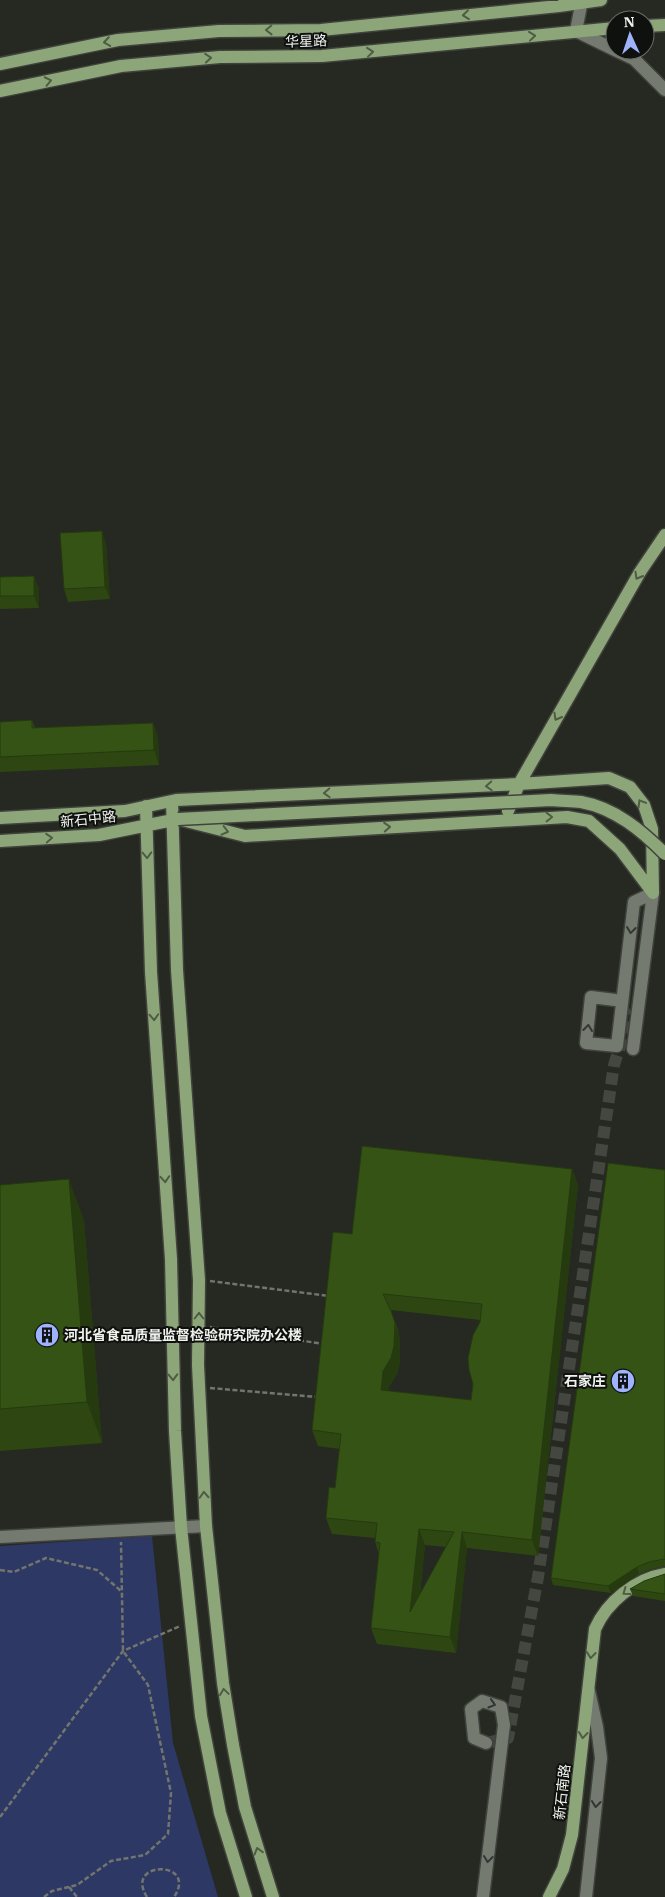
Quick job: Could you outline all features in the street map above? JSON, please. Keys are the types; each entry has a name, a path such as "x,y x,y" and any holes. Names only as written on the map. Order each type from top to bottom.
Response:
{"main road":[{"name":"华星路","path":"0,64 118,40 219,31 321,30 601,0"},
{"name":"华星路","path":"0,92 122,66 220,57 322,56 605,29"},
{"path":"504,819 519,784 640,572 665,535"},
{"name":"新石中路","path":"0,818 125,811 172,801 609,778 630,787 644,805 652,829 652,893"},
{"name":"新石中路","path":"0,841 99,834 175,820 551,800 583,802 611,812 643,832 665,854"},
{"path":"172,801 175,820 177,970 199,1280 199,1387 206,1526 223,1683 233,1745 245,1807 273,1897"},
{"path":"146,806 152,981 171,1259 174,1421 181,1527 201,1716 220,1813 246,1897"},
{"path":"175,820 245,836 504,819 567,817 589,821 620,848 652,893"},
{"name":"新石南路","path":"549,1897 563,1869 572,1835 593,1634 602,1615 629,1590 650,1578 665,1574"}],"street":[{"path":"581,1 576,31 605,45"},
{"path":"635,60 665,90"},
{"path":"615,1000 591,997 586,1043 617,1046 634,902 652,893"},
{"path":"633,1049 652,893"},
{"path":"0,1537 206,1526"},
{"path":"586,1897 601,1758 597,1727 588,1686"},
{"path":"483,1897 504,1725 500,1707 482,1701 471,1709 472,1724 474,1738 486,1743"}],"path":[{"path":"199,1280 334,1296"},
{"path":"199,1325 328,1345"},
{"path":"199,1387 323,1397"},
{"path":"44,1897 52,1891 77,1885 112,1861 145,1855 168,1834 171,1793 148,1685 123,1651 120,1531"},
{"path":"0,1570 14,1572 46,1558 97,1570 121,1592"},
{"path":"0,1817 123,1651 190,1622"},
{"path":"147,1897 143,1890 144,1879 151,1870 163,1868 168,1869 177,1878 178,1890 174,1897"},
{"path":"69,1887 77,1897"}],"shaded area":[{"path":"152,1536 173,1743 218,1897 0,1897 0,1546"}],"building":[{"path":"102,531 105,587 64,589 60,533"},
{"path":"34,576 34,596 0,596 0,577"},
{"path":"32,720 32,728 153,723 154,750 0,757 0,722"},
{"path":"362,1146 572,1169 532,1540 462,1532 450,1637 371,1628 380,1543 375,1542 377,1523 326,1518 329,1487 335,1488 341,1434 312,1430 333,1232 352,1234","holes":["383,1294 482,1304 480,1322 473,1335 468,1358 473,1384 471,1400 381,1390 383,1371 391,1358 394,1346 395,1323","419,1529 454,1532 410,1612"]},
{"name":"石家庄","path":"608,1163 665,1170 665,1560 649,1562 637,1567 608,1586 551,1578"},
{"name":"河北省食品质量监督检验研究院办公楼","path":"69,1179 87,1402 0,1409 0,1185"},
{"path":"665,1574 665,1594 630,1589 644,1581"}],"tunnel":[{"path":"486,1743 508,1738 538,1577 614,1065 629,1018 617,1002"}],"place":[{"name":"河北省食品质量监督检验研究院办公楼","path":"47,1335"},
{"name":"石家庄","path":"623,1381"}]}
